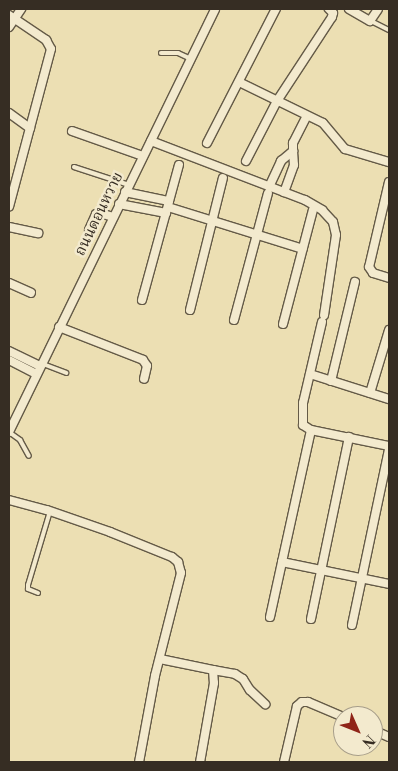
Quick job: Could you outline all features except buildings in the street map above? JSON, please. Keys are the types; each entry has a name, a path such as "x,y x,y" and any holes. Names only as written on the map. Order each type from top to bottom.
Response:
{"street":[{"path":"9,27 11,17 21,9"},
{"name":"ถนนดอนหวาย","path":"9,432 215,9"},
{"path":"207,143 276,9"},
{"path":"246,162 277,101 332,17 333,13 329,9"},
{"path":"348,9 370,20 378,9"},
{"path":"9,207 52,49 46,40 11,17"},
{"path":"238,82 328,128 345,149 389,162"},
{"path":"9,113 30,128"},
{"path":"284,192 294,165 293,143 307,116"},
{"path":"72,131 143,156"},
{"path":"151,141 269,190 284,192 317,206 330,218 335,228 336,235 323,319 301,414 303,425 311,430 389,447 352,625"},
{"path":"234,320 269,190 281,161 293,151"},
{"path":"142,300 179,165"},
{"path":"190,310 223,178"},
{"path":"389,182 369,268 373,273 389,278"},
{"path":"127,188 168,207 303,249"},
{"path":"119,204 168,207"},
{"path":"283,324 313,210"},
{"path":"89,230 96,214 100,213 113,217"},
{"path":"9,227 38,233"},
{"path":"331,381 355,282"},
{"path":"9,283 31,293"},
{"path":"59,327 143,360 147,366 144,378"},
{"path":"370,393 389,330"},
{"path":"9,351 39,368"},
{"path":"9,360 39,368"},
{"path":"310,374 389,398"},
{"path":"270,617 311,430"},
{"path":"311,619 349,437"},
{"path":"9,500 50,511 110,532 172,557 178,562 181,574 160,659 139,762"},
{"path":"282,562 389,584"},
{"path":"160,659 235,674 243,679 255,696 264,704"},
{"path":"200,762 214,683 213,670"},
{"path":"284,762 297,706 302,702 308,702 333,713"}],"lane":[{"path":"370,20 389,30"},
{"path":"161,53 178,53 191,59"},
{"path":"74,167 127,188"},
{"path":"39,368 66,373"},
{"path":"9,432 20,440 29,456"},
{"path":"38,593 28,589 28,585 50,511"}]}
